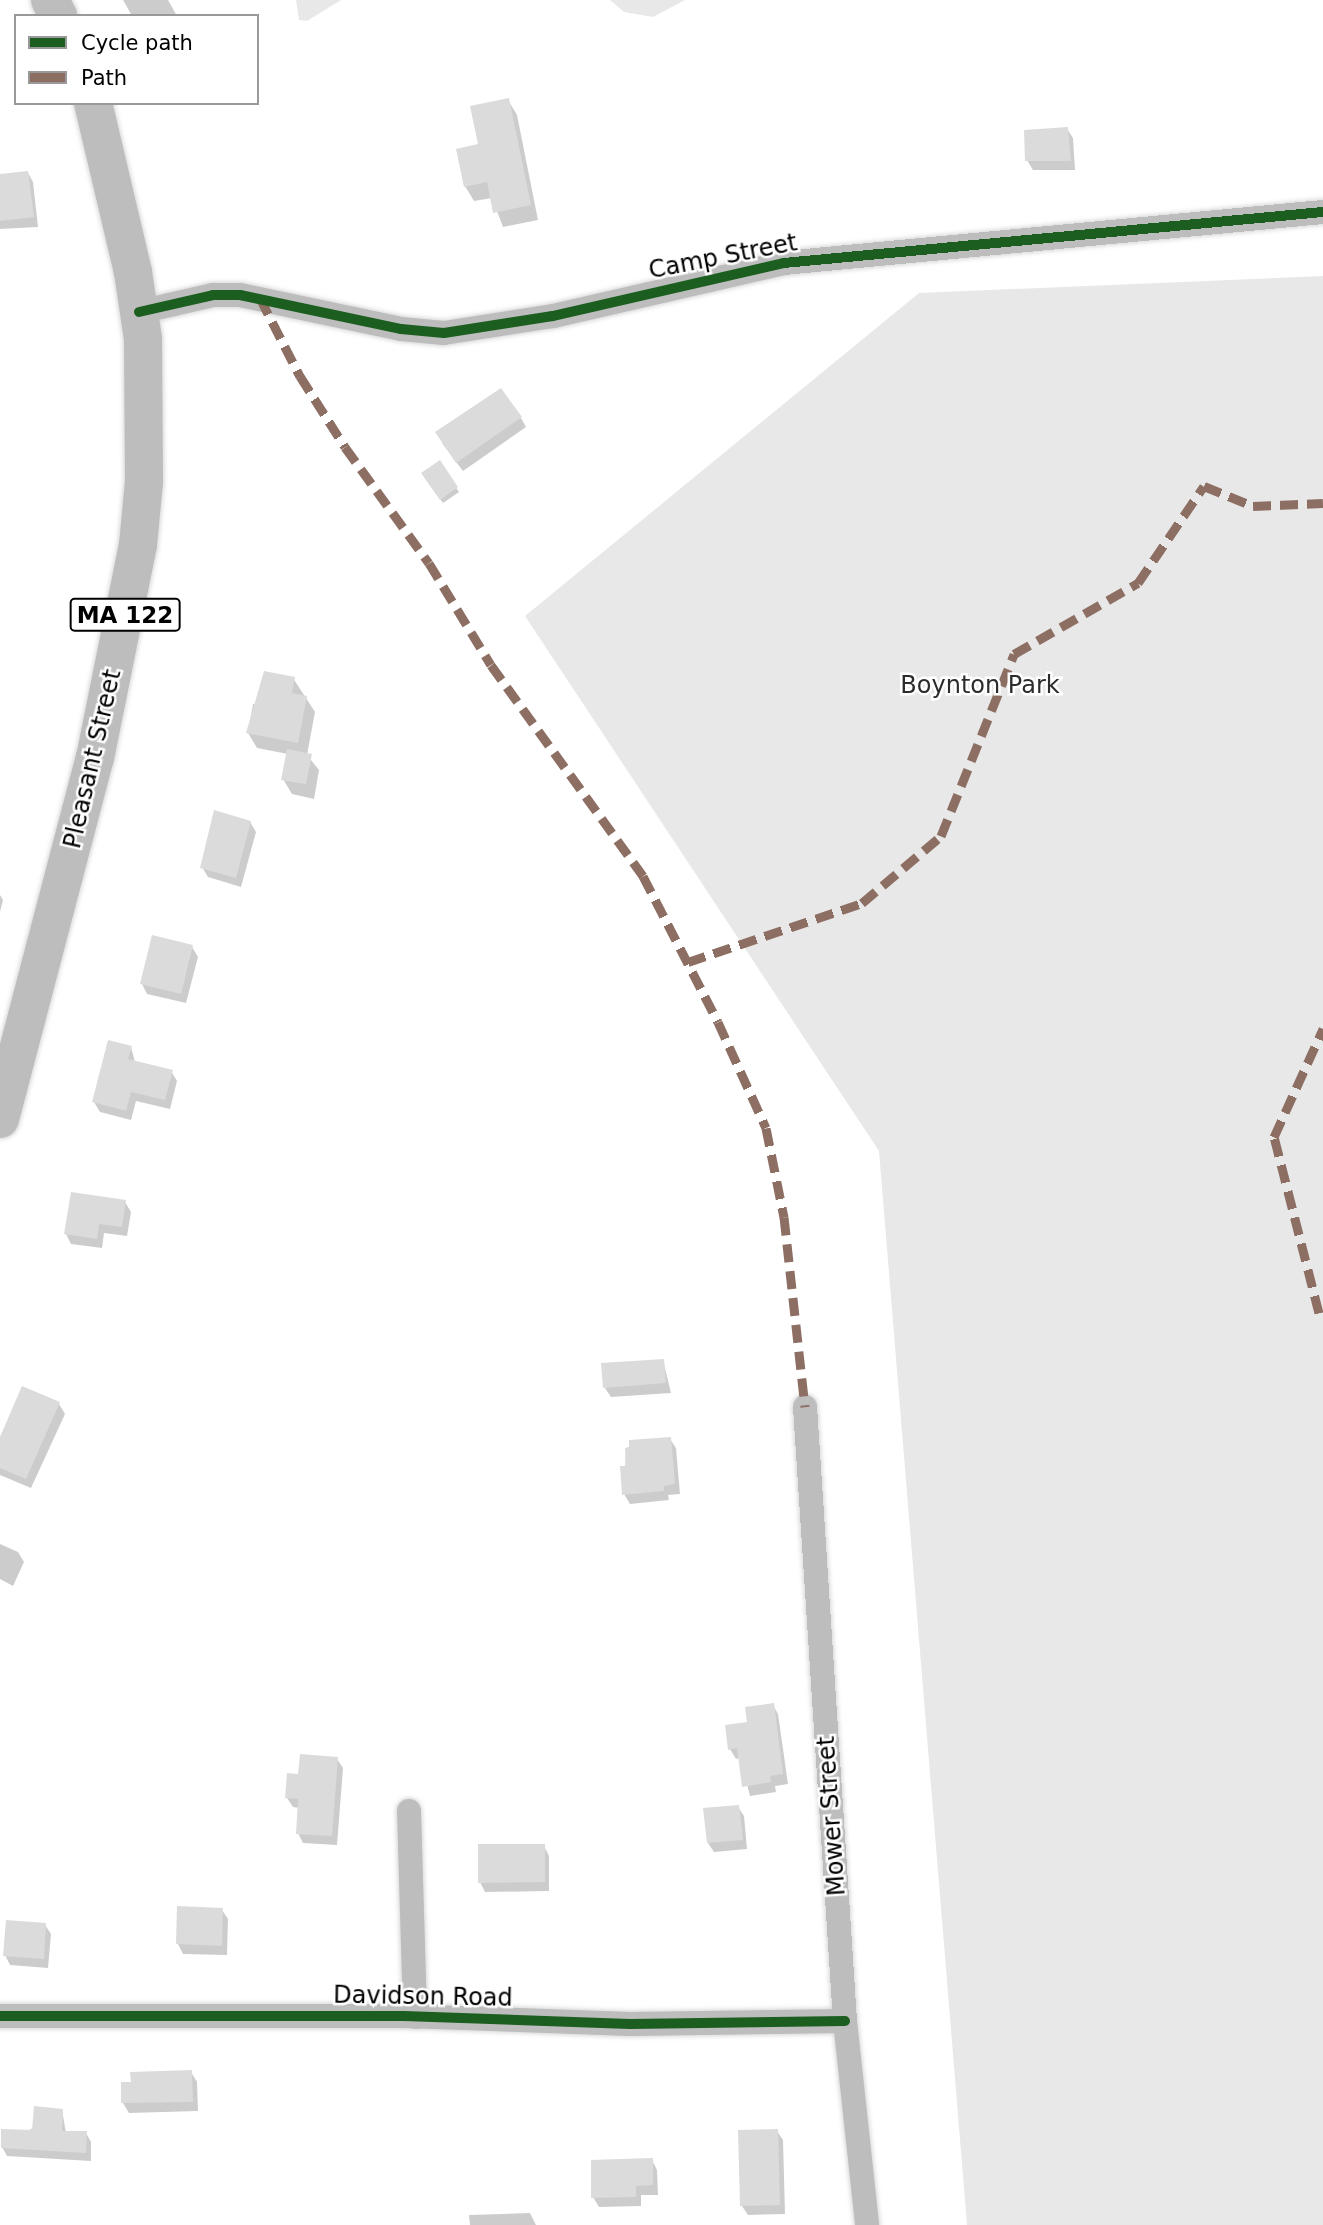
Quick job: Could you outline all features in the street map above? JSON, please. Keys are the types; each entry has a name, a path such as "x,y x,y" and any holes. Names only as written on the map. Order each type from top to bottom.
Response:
{"main road":[{"name":"Pleasant Street","path":"0,1119 95,758 138,545 145,404 139,312 93,105"}],"street":[{"name":"Camp Street","path":"139,312 214,295 240,295 401,329 444,332 553,316 785,263 1073,232 1323,212"},
{"name":"Mower Street","path":"806,1406 845,2021 867,2225"},
{"path":"409,1811 415,2017"},
{"name":"Davidson Road","path":"0,2016 415,2017 629,2024 845,2021"}],"green space":[{"path":"296,0 341,0 307,21 299,20"},
{"path":"610,0 685,0 653,17 624,12"},
{"name":"Boynton Park","path":"1323,276 1323,2225 967,2225 879,1151 525,616 919,293"}],"building":[{"path":"509,98 531,205 493,213 487,182 464,187 456,149 478,144 470,106"},
{"path":"1068,127 1071,161 1025,161 1024,130"},
{"path":"28,171 34,217 0,221 0,174"},
{"path":"501,388 522,417 456,463 435,432"},
{"path":"440,460 458,487 440,500 421,473"},
{"path":"264,671 295,677 292,693 307,696 298,743 246,733"},
{"path":"287,749 312,754 306,784 281,780"},
{"path":"214,810 251,821 236,878 200,868"},
{"path":"152,935 193,945 181,994 140,984"},
{"path":"108,1040 132,1046 128,1059 173,1070 165,1100 131,1092 126,1111 92,1102"},
{"path":"71,1192 126,1200 122,1227 99,1224 97,1239 64,1234"},
{"path":"664,1359 666,1383 603,1388 601,1363"},
{"path":"22,1386 60,1402 26,1479 0,1468 0,1437"},
{"path":"671,1437 675,1484 664,1486 664,1491 622,1495 620,1466 626,1466 625,1448 629,1447 629,1440"},
{"path":"774,1703 783,1774 770,1776 771,1782 742,1787 737,1748 728,1750 725,1725 747,1722 745,1707"},
{"path":"300,1754 338,1757 332,1836 296,1834 298,1799 285,1798 287,1773 298,1774"},
{"path":"739,1805 743,1840 707,1843 703,1808"},
{"path":"478,1844 545,1844 545,1882 478,1883"},
{"path":"177,1906 223,1908 222,1946 176,1944"},
{"path":"6,1920 46,1923 44,1959 3,1956"},
{"path":"192,2070 193,2102 121,2103 121,2082 131,2082 130,2072"},
{"path":"34,2106 63,2109 62,2131 87,2131 86,2153 1,2148 1,2129 32,2130"},
{"path":"778,2129 780,2205 740,2206 738,2130"},
{"path":"653,2158 653,2185 636,2186 636,2197 591,2198 591,2160"}],"marked path":[{"path":"260,298 300,376 345,447 429,563 491,665 643,876 718,1022 766,1128 784,1217 805,1407"},
{"path":"688,962 862,903 941,836 1014,654 1138,583 1204,486 1253,506 1323,503"},
{"path":"1319,1313 1274,1137 1323,1029"}],"cycle path":[{"path":"139,312 213,295 240,295 401,329 444,333 553,316 784,263 1323,212"},
{"path":"0,2016 404,2016 630,2024 845,2021"}]}
